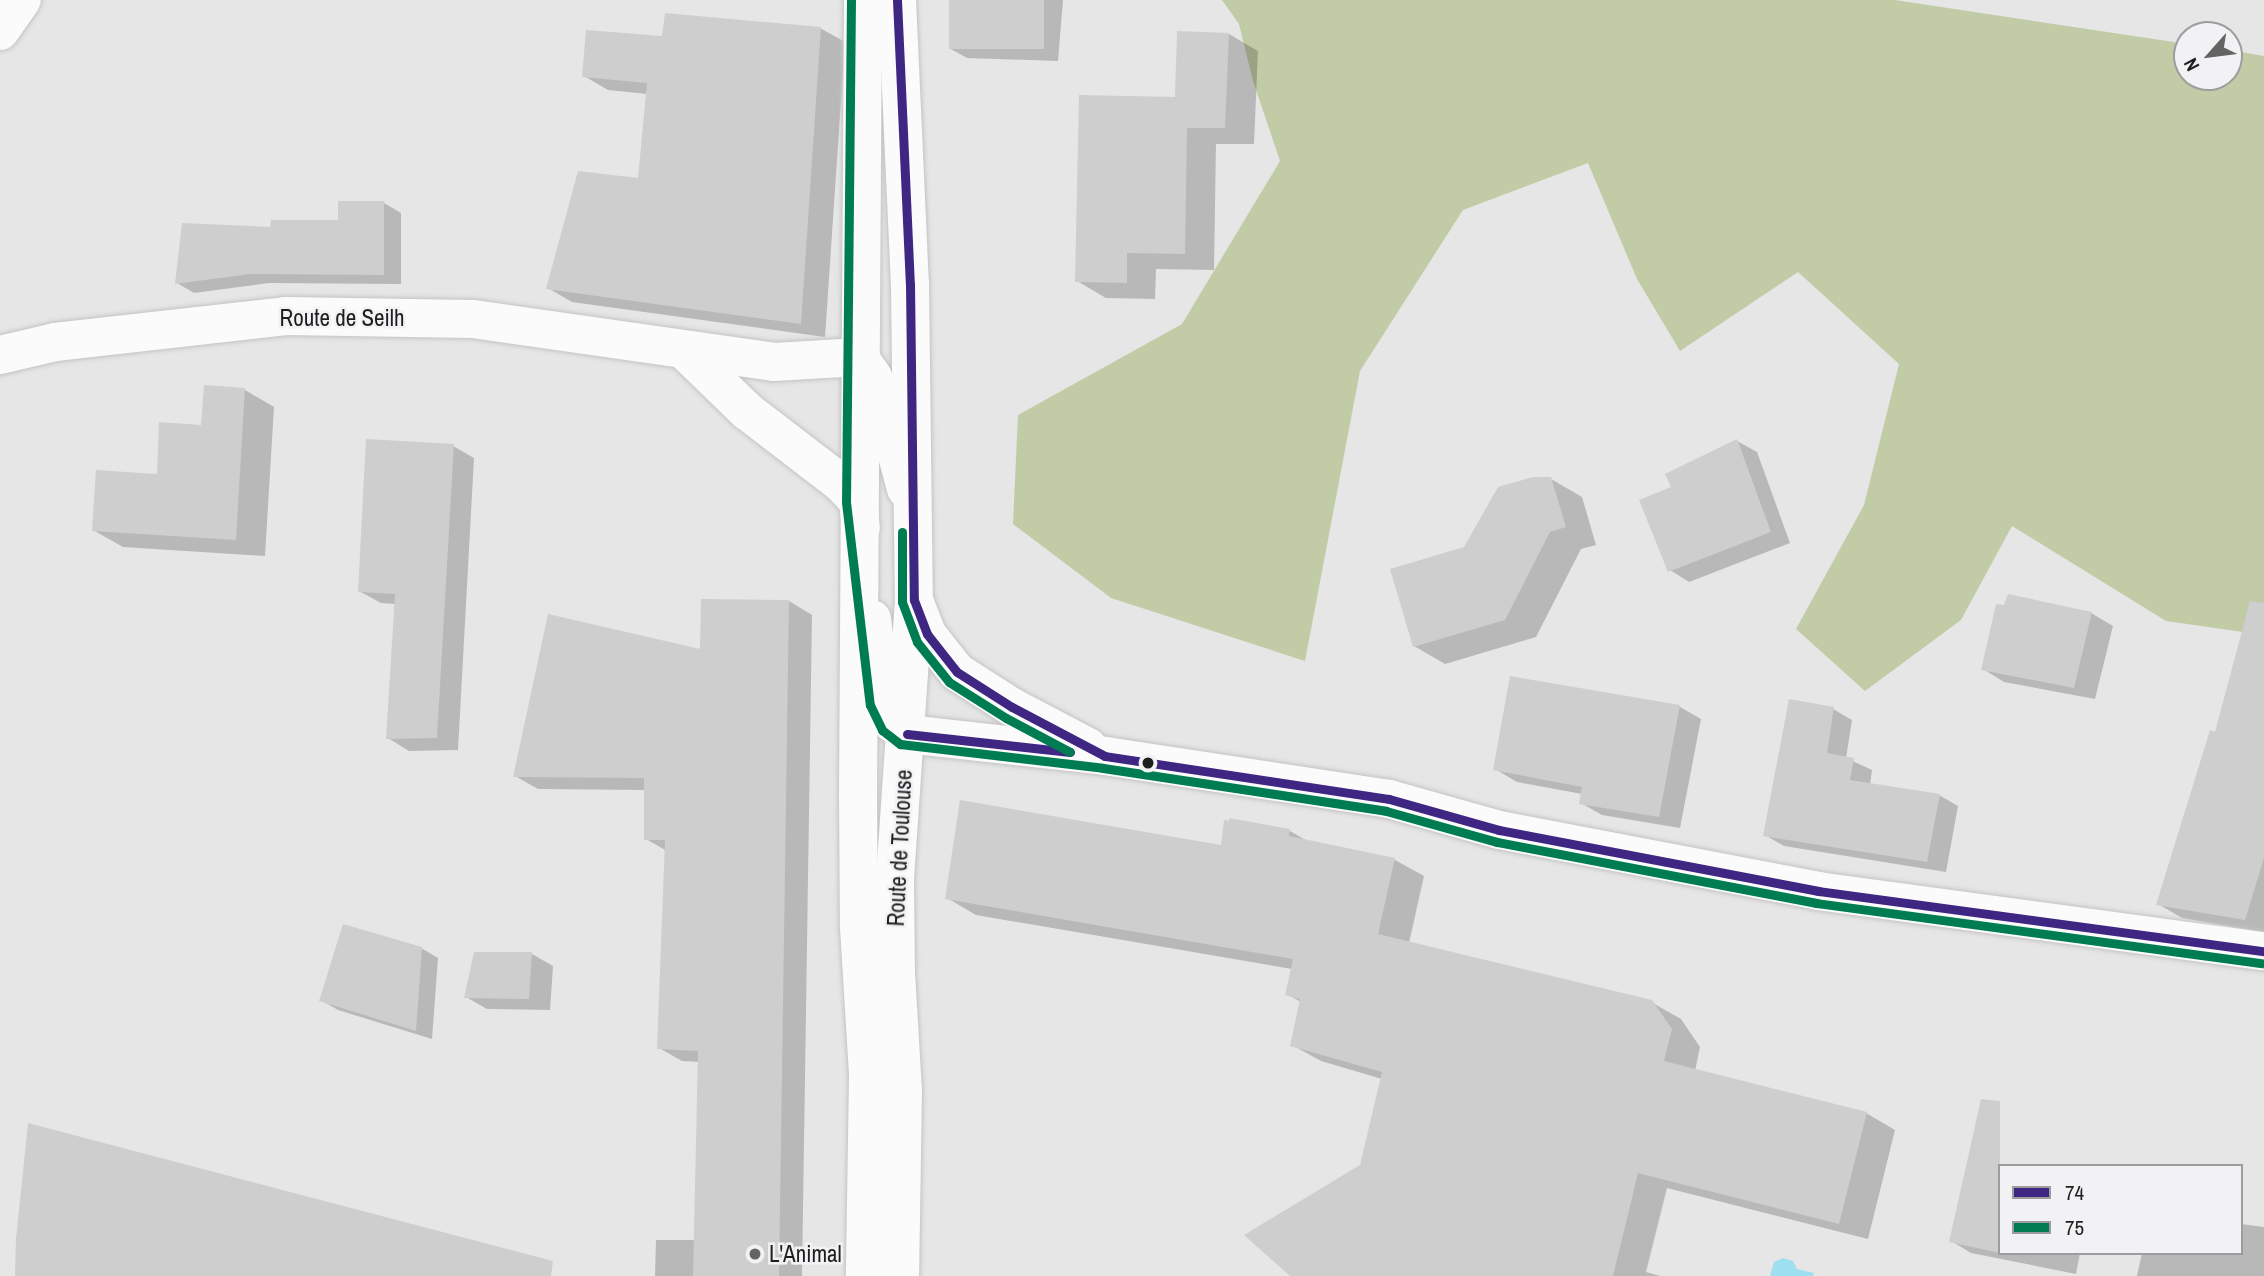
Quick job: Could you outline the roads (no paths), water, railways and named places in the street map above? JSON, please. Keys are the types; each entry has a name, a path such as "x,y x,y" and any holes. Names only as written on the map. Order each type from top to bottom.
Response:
{"street":[{"path":"0,31 22,0"},
{"name":"Route de Toulouse","path":"863,0 863,257 858,502 859,927 868,1076 865,1276"},
{"name":"Route de Toulouse","path":"897,0 910,284 914,519 914,600 895,881 896,973 903,1090 900,1276"},
{"name":"Route de Seilh","path":"0,355 55,342 286,316 473,319 774,362 859,357"},
{"path":"684,351 747,411 841,483 858,502 882,703 892,723 906,734 1105,756 1390,799 1499,830 1818,891 2264,951"},
{"path":"859,357 873,377 883,403 914,519"},
{"path":"914,600 927,634 957,671 1012,707 1105,756"}],"water":[{"path":"1783,1258 1793,1261 1797,1269 1814,1273 1813,1276 1770,1276 1774,1262"}],"place":[{"name":"L'Animal","path":"755,1254"}]}
